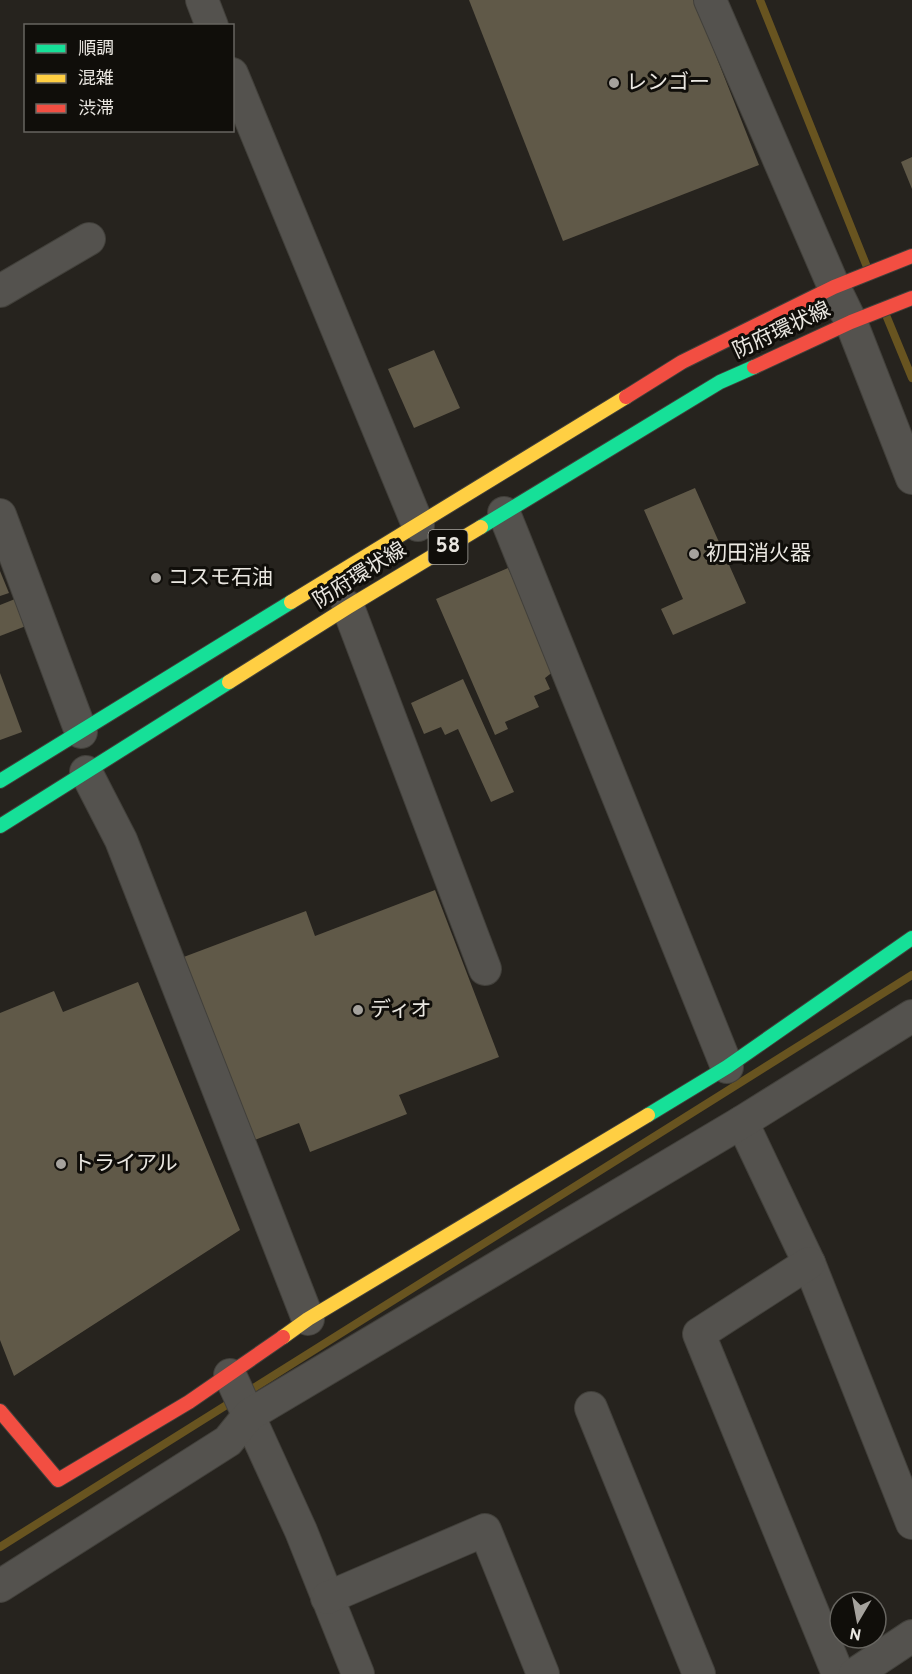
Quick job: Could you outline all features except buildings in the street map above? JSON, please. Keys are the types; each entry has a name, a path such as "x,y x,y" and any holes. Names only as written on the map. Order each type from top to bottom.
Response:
{"main road":[{"name":"防府環状線","path":"0,781 682,362 834,287 912,256"},
{"name":"防府環状線","path":"0,826 348,607 720,382 852,322 912,298"},
{"path":"0,1411 58,1480 189,1402 308,1319 727,1067 912,938"}],"street":[{"path":"202,0 212,24"},
{"path":"710,0 834,287 852,322 912,478"},
{"path":"234,79 418,525"},
{"path":"0,291 89,239"},
{"path":"504,513 727,1067"},
{"path":"0,515 81,732"},
{"path":"348,607 485,969"},
{"path":"86,772 121,840 308,1319"},
{"path":"0,1586 228,1441 249,1415 742,1122 912,1016"},
{"path":"742,1122 809,1263 912,1523"},
{"path":"809,1263 699,1334 838,1674"},
{"path":"230,1375 301,1531 358,1674"},
{"path":"591,1408 699,1674"},
{"path":"327,1598 485,1530 543,1674"},
{"path":"855,1674 912,1636"}],"waterway":[{"path":"760,0 867,267"},
{"path":"886,315 912,378"},
{"path":"0,1547 912,975"}],"traffic: fast":[{"path":"481,527 720,382 754,367"},
{"path":"0,781 291,602"},
{"path":"0,826 229,682"},
{"path":"648,1115 727,1067 912,938"}],"traffic: slow":[{"path":"291,602 626,397"},
{"path":"229,682 481,527"},
{"path":"283,1337 308,1319 648,1115"}],"traffic: jam":[{"path":"626,397 682,362 834,287 912,256"},
{"path":"754,367 851,322 912,298"},
{"path":"0,1411 58,1480 189,1402 283,1337"}],"place":[{"name":"レンゴー","path":"614,83"},
{"name":"初田消火器","path":"694,554"},
{"name":"コスモ石油","path":"156,578"},
{"name":"ディオ","path":"358,1010"},
{"name":"トライアル","path":"61,1164"}]}
